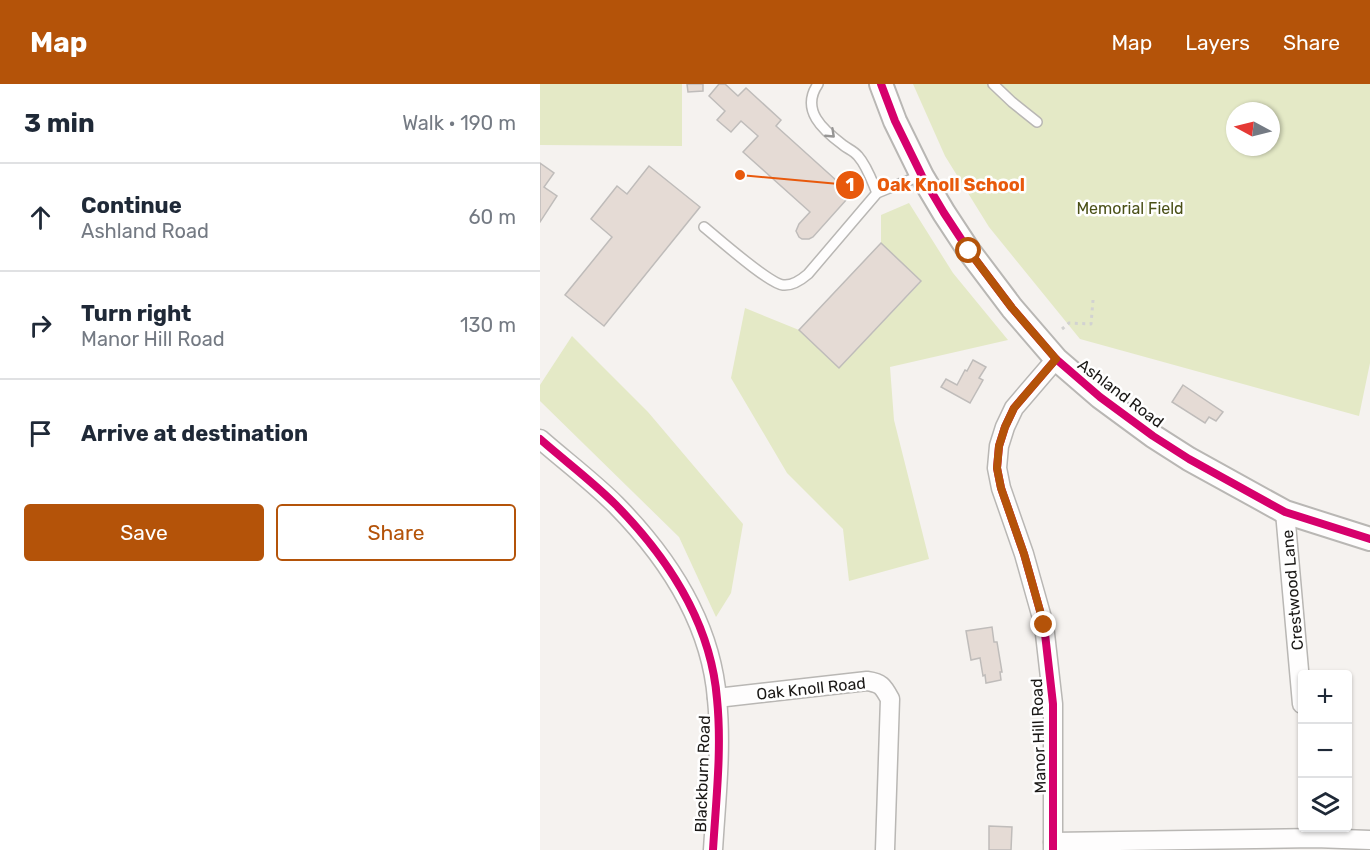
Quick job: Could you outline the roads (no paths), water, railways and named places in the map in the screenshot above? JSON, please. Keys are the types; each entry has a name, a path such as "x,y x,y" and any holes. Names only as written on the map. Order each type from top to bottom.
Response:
{"street":[{"name":"Ashland Road","path":"881,84 922,176 944,213 1012,308 1056,359 1100,397 1189,459 1285,512 1370,539"},
{"name":"Manor Hill Road","path":"1053,846 1053,704 1044,625 1024,554 1001,488 997,468 999,446 1014,408 1056,359"},
{"name":"Blackburn Road","path":"540,439 615,504 648,540 675,579 695,615 711,661 717,698 719,751 713,850"},
{"name":"Crestwood Lane","path":"1285,512 1299,670"},
{"name":"Oak Knoll Road","path":"717,698 867,681 876,682 884,687 890,699 885,850"},
{"path":"1053,846 1314,833 1370,840"}],"lane":[{"path":"818,84 812,97 814,116 857,154 877,193"},
{"path":"993,84 1037,122"},
{"path":"704,227 767,278 780,285 788,285 808,274 877,193 922,176"}],"place":[{"name":"Oak Knoll School","path":"740,175"}],"park label":[{"name":"Memorial Field","path":"1130,208"}]}
